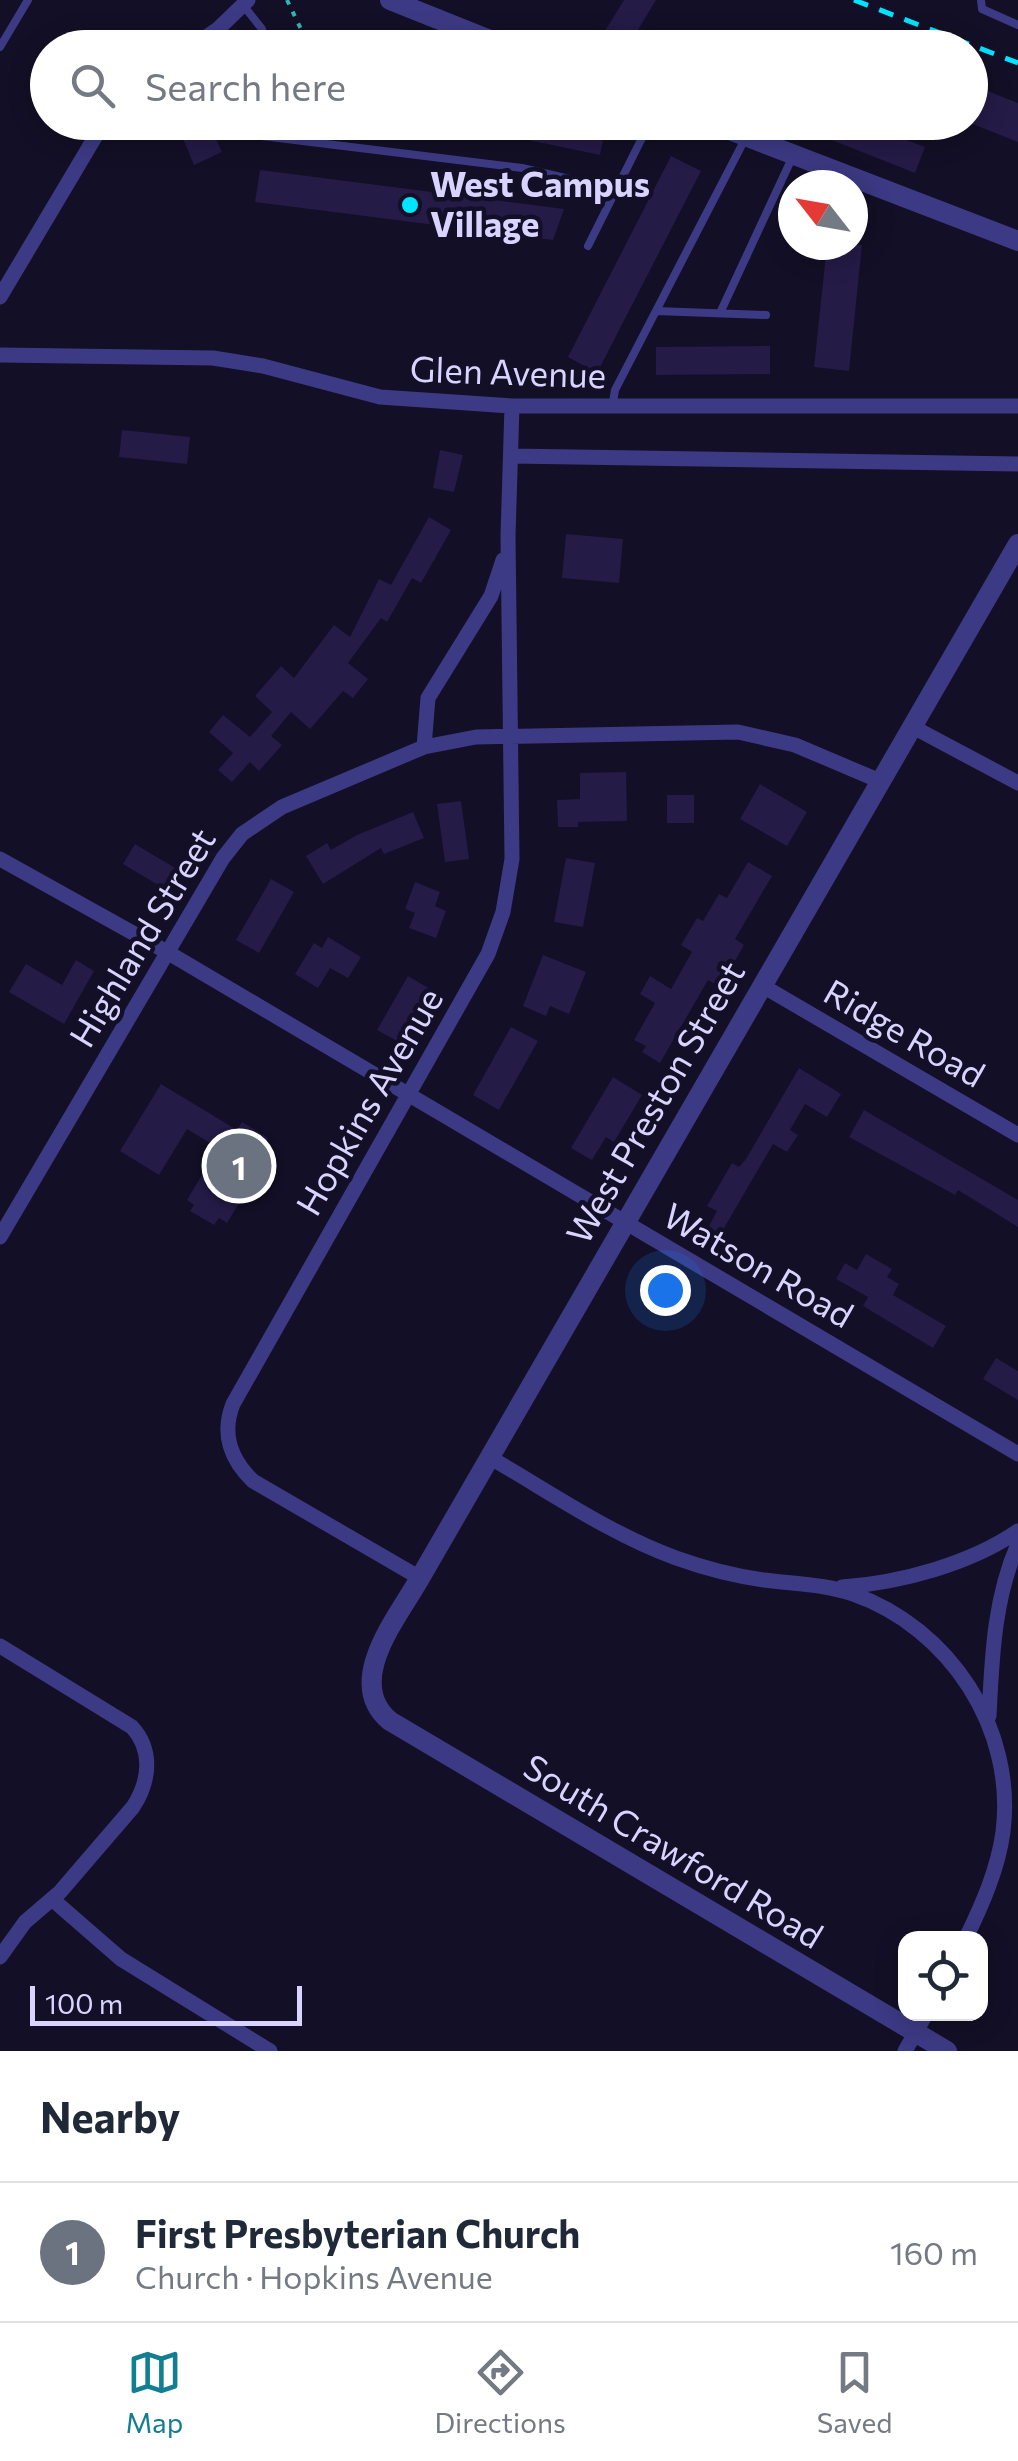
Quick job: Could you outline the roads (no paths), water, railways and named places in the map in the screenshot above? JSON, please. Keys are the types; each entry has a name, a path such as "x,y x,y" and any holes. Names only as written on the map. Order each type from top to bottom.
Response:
{"street":[{"path":"390,0 465,30"},
{"path":"217,30 246,2"},
{"path":"0,297 93,140"},
{"path":"754,140 1018,241"},
{"name":"Glen Avenue","path":"0,354 213,358 263,366 380,397 512,406 1018,406"},
{"name":"Hopkins Avenue","path":"420,1578 254,1481 234,1457 227,1436 233,1404 483,963 503,912 512,859 508,536 512,406"},
{"path":"512,456 1018,464"},
{"name":"Hopkins Avenue","path":"424,746 428,698 496,586 508,536"},
{"name":"West Preston Street","path":"373,1702 373,1664 420,1578 1018,544"},
{"path":"913,727 1018,783"},
{"name":"Highland Street","path":"0,1237 232,845 282,806 424,746 476,737 752,734 808,750 880,781"},
{"name":"Watson Road","path":"0,859 167,952 1018,1454"},
{"name":"Ridge Road","path":"761,985 1018,1136"},
{"path":"490,1457 604,1524 674,1557 723,1572 834,1588 889,1610 933,1642 968,1684 989,1724"},
{"path":"834,1588 926,1570 990,1548 1018,1531"},
{"path":"969,1931 995,1868 1002,1832 1004,1796 989,1724 995,1626 1003,1585 1018,1544"},
{"path":"0,1646 132,1726 142,1739 147,1764 144,1786 133,1806 52,1899 26,1922 0,1957"},
{"name":"South Crawford Road","path":"373,1702 383,1716 398,1726 910,2042 946,2051"},
{"path":"52,1899 121,1959 270,2051"}],"lane":[{"path":"0,47 28,0"},
{"path":"980,0 982,9 1018,25"},
{"path":"246,2 262,30"},
{"path":"294,140 522,168 617,190"},
{"path":"588,246 641,140"},
{"path":"612,408 616,390 744,140"},
{"path":"720,313 794,155"},
{"path":"656,311 766,314"}],"railway":[{"path":"854,0 932,30"},
{"path":"988,51 1018,63"}],"place":[{"name":"West Campus Village","path":"410,205"},
{"name":"First Presbyterian Church","path":"239,1166"}]}
